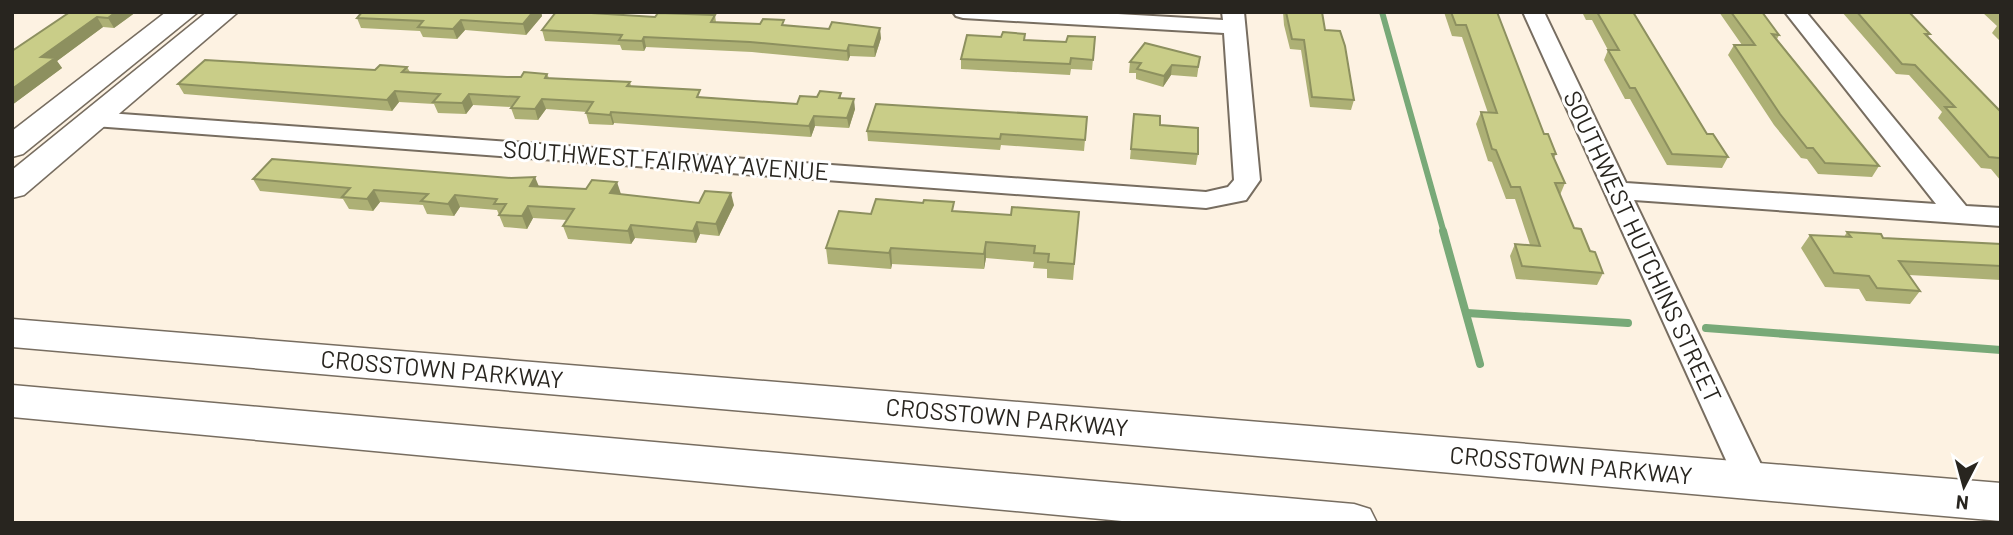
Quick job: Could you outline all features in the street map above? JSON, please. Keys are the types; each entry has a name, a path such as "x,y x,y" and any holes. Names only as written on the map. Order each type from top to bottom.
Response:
{"main road":[{"path":"12,147 184,12"},
{"path":"12,187 224,12"},
{"name":"CROSSTOWN PARKWAY","path":"12,333 2001,502"},
{"path":"12,401 1354,523"}],"street":[{"path":"963,12 1233,20"},
{"name":"SOUTHWEST HUTCHINS STREET","path":"1533,12 1752,481"},
{"path":"1795,12 1958,214"},
{"name":"SOUTHWEST FAIRWAY AVENUE","path":"94,119 1206,200 1237,194 1247,180 1233,20"},
{"path":"1617,191 2001,217"}],"building":[{"path":"70,12 116,12 108,18 97,17 41,57 55,58 12,89 12,51"},
{"path":"362,12 533,12 523,24 461,20 453,29 418,27 423,21 357,18"},
{"path":"556,12 655,17 658,13 715,15 711,22 760,24 763,19 784,20 782,25 829,29 832,22 880,28 874,47 849,45 847,51 750,42 644,37 642,41 619,40 622,35 542,30"},
{"path":"1286,12 1322,12 1325,30 1340,31 1354,100 1312,97 1304,40 1292,39"},
{"path":"1451,12 1497,12 1544,134 1548,134 1556,154 1552,154 1565,183 1555,183 1574,228 1581,229 1590,251 1595,252 1603,273 1522,266 1515,244 1540,246 1520,187 1511,187 1496,150 1492,149 1481,112 1497,113 1466,25 1456,25"},
{"path":"1597,12 1633,12 1707,134 1713,134 1728,157 1672,154 1635,88 1630,88 1608,50 1619,50"},
{"path":"1731,12 1762,12 1779,35 1772,34 1879,166 1825,163 1813,148 1807,148 1780,114 1734,45 1755,45"},
{"path":"1857,12 1909,12 1930,34 1925,34 2001,112 2001,160 1989,157 1945,107 1955,107 1915,65 1902,64"},
{"path":"1003,32 1025,34 1024,40 1066,42 1068,36 1095,37 1093,60 1071,58 1070,64 961,59 967,35 1001,37"},
{"path":"1145,43 1200,57 1198,67 1172,65 1164,76 1137,69 1141,63 1130,62"},
{"path":"205,60 375,70 380,65 407,67 402,72 507,77 521,77 524,72 547,74 545,78 630,82 627,86 700,90 697,97 797,104 800,96 817,97 820,91 841,93 839,98 854,99 847,118 814,116 809,126 611,112 610,115 586,113 593,102 542,99 535,109 511,108 519,97 469,94 462,103 433,102 440,94 395,91 387,100 178,84"},
{"path":"876,104 1087,117 1085,140 1001,134 1000,139 867,131"},
{"path":"1134,114 1160,116 1160,125 1198,128 1198,154 1131,149"},
{"path":"272,159 511,178 535,177 530,186 586,189 592,180 617,182 610,193 699,203 705,191 731,193 716,224 697,222 693,231 631,225 628,231 563,226 574,209 528,206 522,216 499,215 506,204 494,204 497,199 455,195 448,204 421,201 428,194 374,190 367,199 342,197 350,188 253,179"},
{"path":"876,199 923,203 924,200 954,202 952,211 1011,215 1012,207 1079,212 1074,264 1048,262 1049,254 1034,253 1035,246 986,242 984,254 891,248 889,253 826,248 839,211 871,214"},
{"path":"1847,232 1881,234 1883,238 2001,244 2001,266 1899,261 1920,291 1877,288 1869,276 1834,273 1810,235 1851,237"}],"waterway":[{"path":"1382,12 1444,233"},
{"path":"1443,231 1480,364"},
{"path":"1467,313 1628,323"},
{"path":"1706,328 2001,350"}]}
